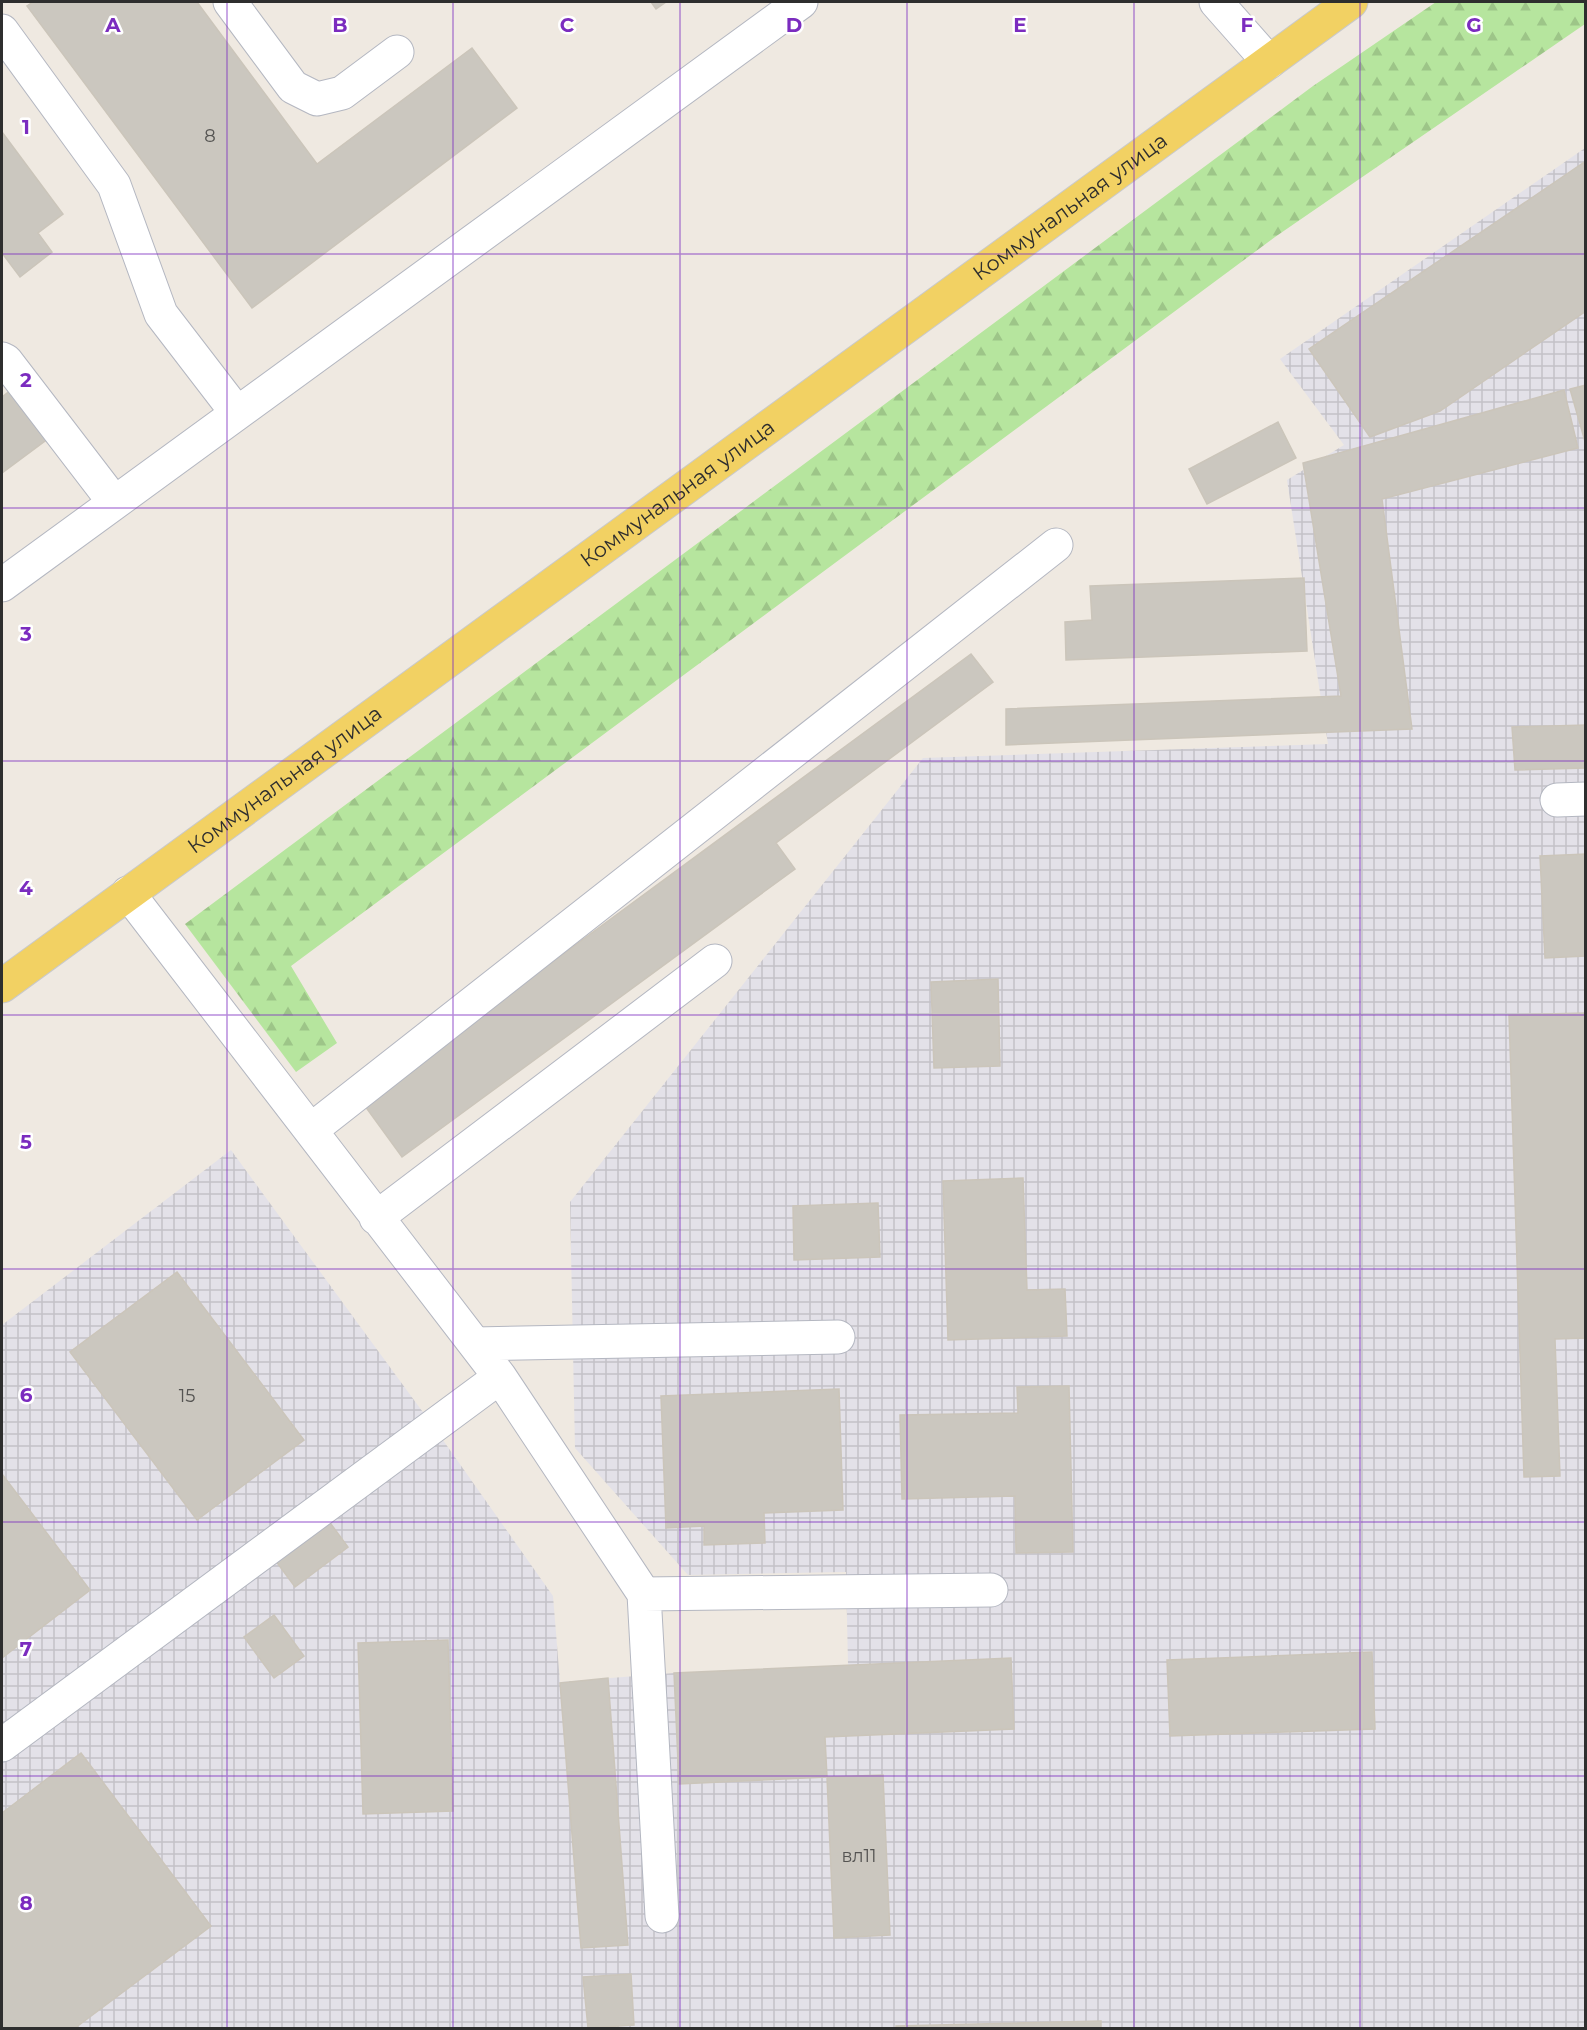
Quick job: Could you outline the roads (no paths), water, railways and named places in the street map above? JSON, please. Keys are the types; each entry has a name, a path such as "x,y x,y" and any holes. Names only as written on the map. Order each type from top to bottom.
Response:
{"main road":[{"name":"Коммунальная улица","path":"2,986 1351,2"}],"street":[{"path":"230,2 293,87 317,99 342,93 397,52"},
{"path":"2,585 801,2"},
{"path":"1216,2 1269,62"},
{"path":"2,31 114,185 160,314 237,413"},
{"path":"2,359 13,370 114,502"},
{"path":"311,1130 1056,545"},
{"path":"128,893 500,1377 644,1594 662,1916"},
{"path":"376,1218 715,961"},
{"path":"475,1344 838,1337"},
{"path":"2,1745 500,1377"},
{"path":"644,1594 991,1590"}]}
